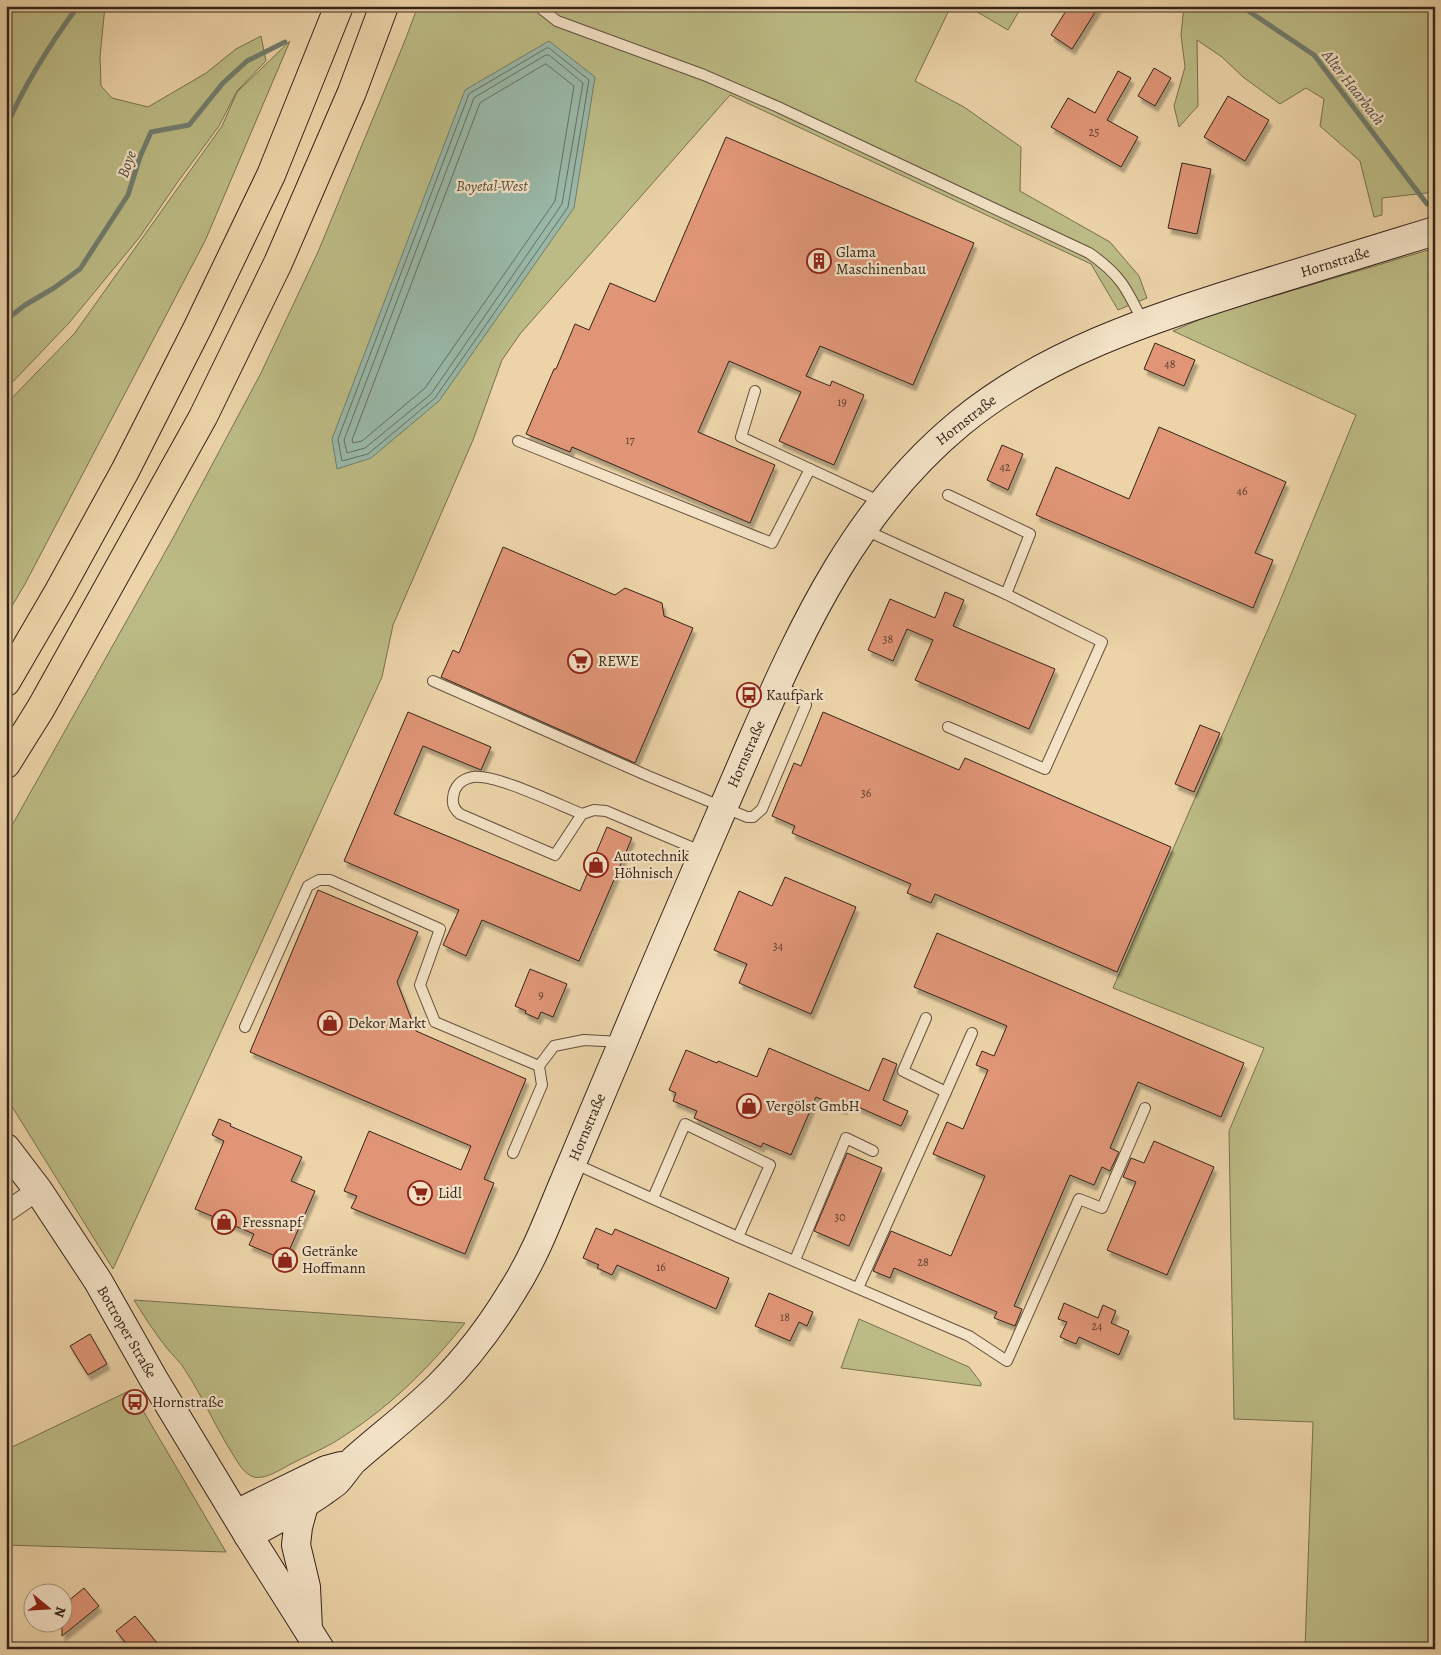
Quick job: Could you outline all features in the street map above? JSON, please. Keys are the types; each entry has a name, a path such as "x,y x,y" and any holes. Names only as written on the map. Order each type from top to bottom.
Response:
{"highway":[{"path":"6,682 125,471 198,327 271,175 338,6"},
{"path":"6,764 41,708 207,408 278,264 352,92 384,6"}],"street":[{"name":"Hornstraße","path":"242,1525 304,1505 336,1482 350,1464 438,1387 469,1354 495,1319 524,1272 776,686 814,609 862,528 903,477 931,448 963,420 1006,389 1048,364 1144,322 1435,231"},
{"name":"Bottroper Straße","path":"6,1148 38,1190 98,1282 153,1378 314,1639"},
{"path":"6,1212 38,1190"},
{"name":"Hornstraße","path":"242,1525 326,1470 350,1464"},
{"path":"304,1505 298,1527 296,1545 306,1588 314,1639"}],"lane":[{"path":"538,6 556,21 704,75 778,107 1089,253 1107,265 1122,282 1144,322"},
{"path":"755,391 741,437 882,502"},
{"path":"518,441 772,543 810,469"},
{"path":"948,495 1030,534 1006,594"},
{"path":"862,528 1006,594 1102,642 1045,769 948,727"},
{"path":"433,681 747,817 753,817 762,808 806,705 804,697 776,686"},
{"path":"582,814 494,779 472,777 460,782 455,789 452,800 455,810 460,814 555,855 582,814 594,810 606,811 704,853"},
{"path":"245,1027 308,886 319,880 330,880 440,930 420,985 435,1022 539,1066"},
{"path":"926,1018 904,1071 946,1092"},
{"path":"858,1288 972,1033"},
{"path":"513,1153 542,1084 539,1066 554,1046 584,1040 623,1042"},
{"path":"572,1163 738,1237 969,1336 1007,1361 1080,1199 1102,1208 1145,1108"},
{"path":"653,1198 684,1124 770,1165 738,1237"},
{"path":"795,1260 846,1138 873,1151"}],"green space":[{"path":"6,6 105,6 100,57 101,86 112,98 148,107 206,73 236,49 261,36 266,61 237,91 219,126 139,238 69,323 6,389"},
{"name":"Boyetal-West","path":"418,6 951,6 915,81 964,107 1021,147 1020,191 1110,242 1139,276 1147,298 1118,310 1091,264 730,95 520,334 502,360 473,440 393,625 382,677 113,1269 6,1097 6,836 173,538 261,373 318,252"},
{"path":"967,6 1022,6 1008,30"},
{"path":"1184,6 1435,6 1435,192 1382,198 1382,215 1374,217 1360,161 1320,126 1324,99 1306,88 1280,104 1243,77 1222,57 1197,40 1198,106 1179,127 1174,106 1185,67 1181,35"},
{"path":"290,41 205,241 25,584 6,616 6,404 74,334 222,126 237,92"},
{"path":"1435,248 1435,1649 1305,1649 1313,1422 1234,1419 1229,1131 1264,1048 1113,988 1278,606 1356,415 1173,331 1210,315"},
{"path":"134,1300 465,1323 424,1370 378,1412 332,1444 267,1476 256,1477 248,1474 240,1466 183,1367 157,1336"},
{"path":"859,1319 969,1367 981,1383 981,1386 841,1368"},
{"path":"131,1390 226,1552 6,1545 6,1450"}],"water":[{"path":"549,41 595,77 574,208 439,401 371,458 337,469 332,439 465,90"}],"building":[{"path":"1069,6 1099,6 1072,49 1051,35"},
{"path":"1154,68 1171,78 1155,106 1138,96"},
{"path":"1118,71 1131,78 1107,120 1138,137 1121,167 1051,127 1068,98 1095,113"},
{"path":"1228,96 1269,120 1245,161 1204,137"},
{"path":"726,137 974,243 913,385 820,346 806,376 830,386 832,381 864,395 834,465 779,441 801,392 729,361 698,432 775,465 750,523 572,447 570,452 526,434 575,324 589,330 610,283 655,302"},
{"path":"1182,163 1211,169 1197,234 1168,228"},
{"path":"1155,343 1195,360 1184,386 1144,369"},
{"path":"1159,427 1286,482 1255,553 1273,560 1253,608 1036,515 1056,467 1129,499"},
{"path":"1002,445 1023,454 1008,490 987,480"},
{"path":"503,547 615,595 625,588 662,603 664,616 693,628 635,763 441,677 453,650 459,653"},
{"path":"945,592 964,600 953,626 1055,669 1029,729 915,680 933,640 907,629 893,661 868,650 890,599 935,618"},
{"path":"408,712 491,747 481,770 423,746 394,814 580,891 607,827 632,838 579,961 482,920 466,956 443,945 459,910 344,861"},
{"path":"823,712 959,770 965,758 1171,847 1117,972 935,894 931,903 907,893 911,884 792,833 795,826 772,816 794,763 801,766"},
{"path":"1200,725 1220,733 1194,792 1175,784"},
{"path":"785,877 856,907 811,1014 739,983 747,964 714,950 739,891 772,906"},
{"name":"Dekor Markt","path":"318,890 418,932 397,982 416,1031 526,1079 484,1179 494,1183 465,1254 351,1208 357,1196 344,1191 369,1131 461,1170 471,1146 250,1052"},
{"path":"937,933 1244,1063 1221,1117 1138,1082 1110,1148 1119,1152 1110,1171 1102,1167 1094,1185 1070,1175 1014,1306 1022,1309 1015,1326 994,1318 997,1312 894,1268 890,1278 873,1271 891,1231 951,1256 985,1176 933,1154 947,1122 963,1129 988,1070 976,1065 982,1051 994,1056 1007,1026 914,987"},
{"path":"530,969 567,984 553,1017 541,1012 538,1019 515,1006"},
{"name":"Vergölst GmbH","path":"769,1048 869,1091 883,1058 897,1064 883,1100 908,1111 901,1126 847,1102 844,1109 816,1097 791,1155 763,1143 761,1147 694,1118 697,1111 673,1101 676,1093 669,1090 686,1050 757,1077"},
{"path":"219,1119 231,1124 230,1126 302,1157 291,1181 315,1191 285,1260 249,1245 254,1234 195,1209 224,1141 212,1135"},
{"path":"1154,1141 1214,1167 1167,1275 1107,1250 1136,1182 1123,1177 1131,1158 1144,1163"},
{"path":"847,1153 882,1168 849,1246 814,1231"},
{"path":"596,1228 612,1235 615,1229 729,1278 716,1309 617,1265 612,1275 597,1268 599,1265 583,1258"},
{"path":"769,1293 813,1312 807,1326 799,1322 790,1341 755,1326"},
{"path":"1064,1303 1098,1318 1103,1305 1116,1311 1111,1323 1129,1331 1119,1355 1079,1337 1076,1344 1060,1337 1067,1322 1058,1319"},
{"path":"90,1334 107,1364 88,1375 70,1346"},
{"path":"84,1588 99,1606 72,1628 72,1598"},
{"path":"135,1616 162,1649 131,1649 116,1631"}],"waterway":[{"path":"6,127 21,95 78,6"},
{"name":"Alter Haarbach","path":"1241,6 1314,55 1427,204"},
{"name":"Boye","path":"6,320 25,305 54,288 80,269 128,195 140,157 151,132 189,125 223,83 247,61 285,42"}],"place":[{"name":"Glama Maschinenbau","path":"819,261"},
{"name":"REWE","path":"580,661"},
{"name":"Kaufpark","path":"749,695"},
{"name":"Autotechnik Höhnisch","path":"596,865"},
{"name":"Dekor Markt","path":"330,1023"},
{"name":"Vergölst GmbH","path":"749,1106"},
{"name":"Lidl","path":"420,1193"},
{"name":"Fressnapf","path":"224,1222"},
{"name":"Getränke Hoffmann","path":"285,1260"},
{"name":"Hornstraße","path":"135,1402"}]}
